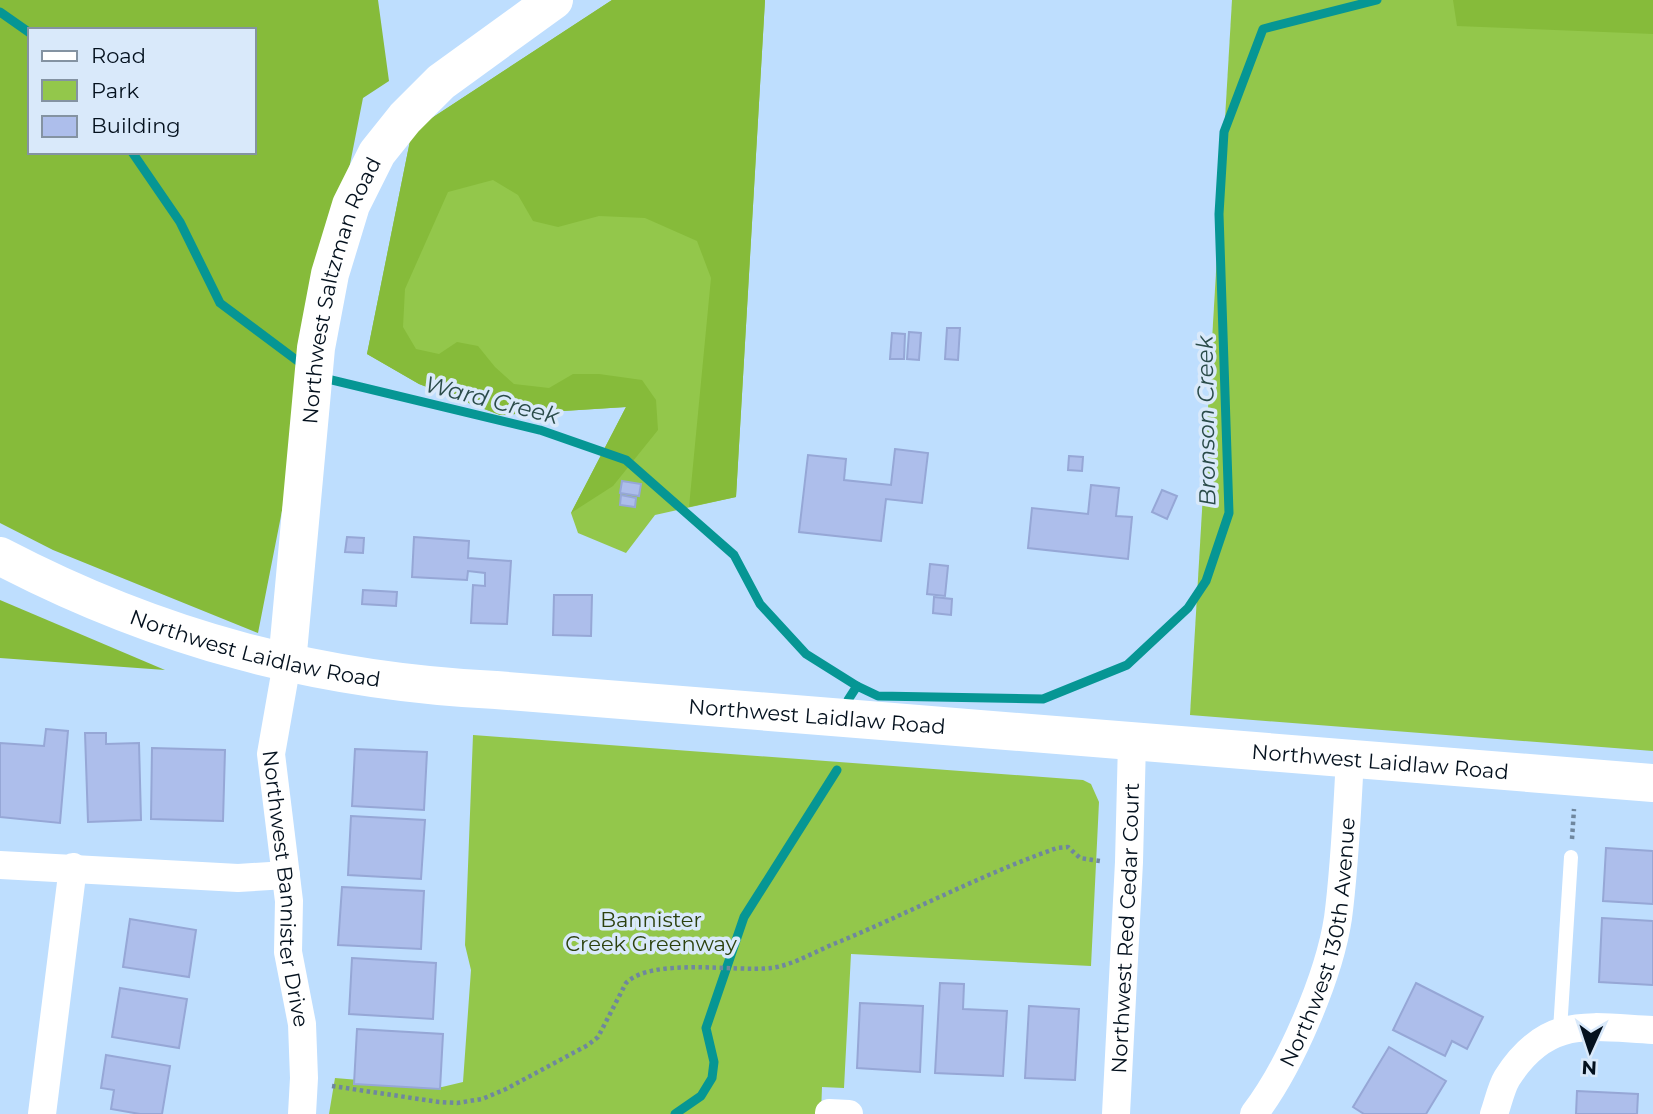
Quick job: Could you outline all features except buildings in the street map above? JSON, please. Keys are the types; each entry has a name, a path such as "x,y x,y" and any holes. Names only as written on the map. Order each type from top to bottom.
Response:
{"main road":[{"name":"Northwest Saltzman Road","path":"287,663 316,348 330,274 351,205 377,153 405,118 441,82 554,0"},
{"name":"Northwest Laidlaw Road","path":"0,556 79,595 163,629 250,655 364,678 427,687 496,690 1653,783"}],"street":[{"name":"Northwest Bannister Drive","path":"287,663 271,754 289,901 288,952 302,1024 302,1114"},
{"name":"Northwest Red Cedar Court","path":"1116,1114 1129,862 1132,742"},
{"name":"Northwest 130th Avenue","path":"1254,1114 1296,1041 1324,973 1337,920 1350,758"},
{"path":"0,864 238,878 286,875"},
{"path":"42,1114 73,867"},
{"path":"1493,1114 1506,1080 1525,1055 1550,1036 1590,1027 1653,1030"}],"lane":[{"path":"1550,1036 1572,857"}],"path":[{"path":"1572,857 1576,776"},
{"path":"304,1078 356,1091 439,1102 457,1103 482,1099 506,1089 598,1037 626,983 633,976 645,971 717,966 772,968 787,964 1062,846 1068,847 1086,860 1129,862"}],"green space":[{"path":"0,0 378,0 389,81 363,98 258,633 53,550 0,523"},
{"path":"612,0 765,0 736,497 655,515 626,553 578,533 571,513 626,407 500,415 419,384 367,354 412,131"},
{"path":"612,0 765,0 736,497 689,507 711,278 697,241 645,218 599,216 558,227 533,221 518,195 493,180 448,192 405,289 403,327 416,349 439,354 457,342 478,346 495,367 514,384 549,388 573,374 599,374 642,380 656,400 658,430 613,486 571,513 626,407 500,415 419,384 367,354 412,131"},
{"path":"1232,0 1653,0 1653,751 1190,715"},
{"path":"1453,0 1653,0 1653,34 1457,26"},
{"path":"0,600 165,670 0,658"},
{"name":"Bannister Creek Greenway","path":"473,735 1083,780 1091,784 1099,802 1091,966 851,954 844,1088 822,1087 821,1114 329,1114 335,1078 442,1087 463,1082 471,970 465,945"}],"waterway":[{"name":"Bronson Creek","path":"324,378 540,430 626,460 734,555 760,604 806,654 878,696 1043,699 1127,665 1188,608 1206,581 1229,513 1219,214 1224,132 1263,29 1377,0"},
{"name":"Ward Creek","path":"0,12 28,32"},
{"name":"Ward Creek","path":"133,154 180,222 220,303 303,365"},
{"path":"848,700 857,686"},
{"path":"675,1114 701,1096 712,1078 714,1062 706,1028 744,917 837,770"}]}
